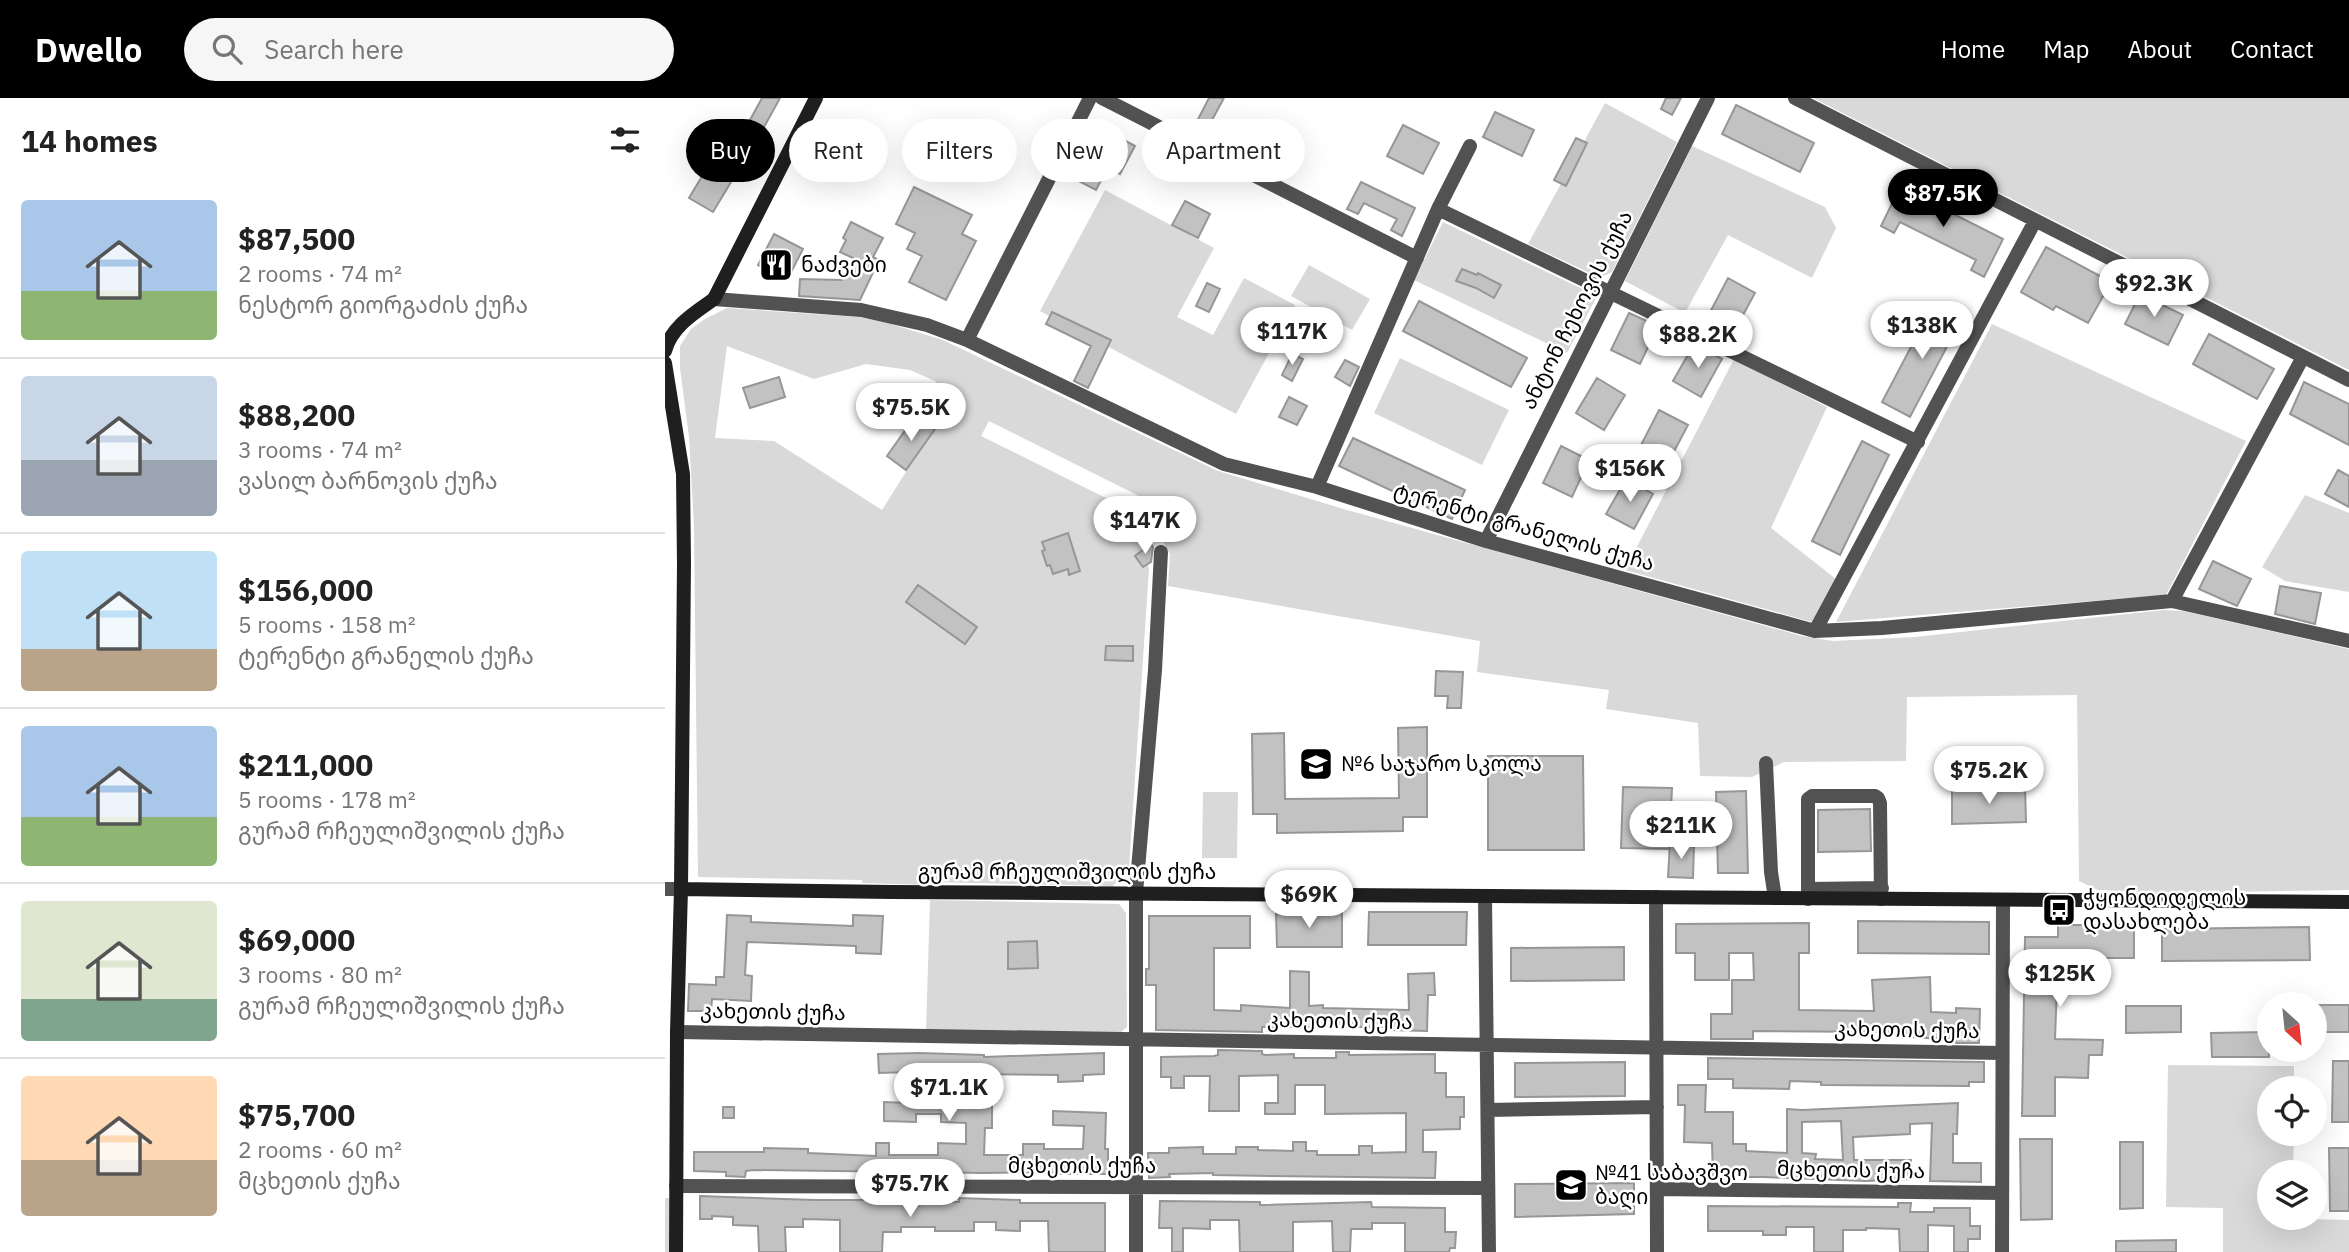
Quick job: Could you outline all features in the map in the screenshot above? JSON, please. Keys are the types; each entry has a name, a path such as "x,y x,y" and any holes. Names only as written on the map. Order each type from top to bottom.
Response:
{"street":[{"path":"665,351 668,337 691,315 714,299 816,98"},
{"path":"967,341 1090,98"},
{"path":"1102,98 1417,258"},
{"name":"ანტონ ჩეხოვის ქუჩა","path":"1486,541 1708,98"},
{"path":"1795,98 2349,380"},
{"path":"1317,487 1438,209 1470,146"},
{"path":"1438,209 1918,442"},
{"path":"1815,631 2035,221"},
{"name":"ტერენტი გრანელის ქუჩა","path":"714,299 861,310 927,326 967,341 1224,464 1317,487 1486,541 1815,631 1882,628 2172,601 2349,641"},
{"path":"2172,601 2303,357"},
{"path":"665,363 683,474 676,1252"},
{"path":"1136,1252 1136,893 1156,670 1161,552"},
{"path":"1766,763 1775,898"},
{"path":"1808,894 1807,804 1812,796 1878,798 1882,893"},
{"name":"გურამ რჩეულიშვილის ქუჩა","path":"665,889 1656,897"},
{"path":"1657,1252 1656,897 1775,898 1808,894 1882,893 2003,900 2349,902"},
{"path":"1485,896 1489,1252"},
{"path":"2002,1252 2003,900"},
{"name":"კახეთის ქუჩა","path":"677,1032 2003,1053"},
{"path":"1488,1110 1657,1107"},
{"name":"მცხეთის ქუჩა","path":"676,1186 1488,1188"},
{"name":"მცხეთის ქუჩა","path":"1657,1189 2002,1193"}],"shaded area":[{"path":"1813,98 2349,98 2349,370"},
{"path":"1605,103 1677,142 1612,272 1602,277 1528,244"},
{"path":"1692,146 1825,207 1836,228 1812,278 1728,235 1685,313 1625,281"},
{"path":"1105,190 1214,248 1177,317 1213,335 1244,278 1295,305 1236,414 1040,311"},
{"path":"1443,222 1597,296 1567,353 1414,280"},
{"path":"1309,265 1370,299 1352,330 1291,296"},
{"path":"727,308 858,317 888,323 943,340 1218,471 1347,510 1802,636 1833,641 1915,637 2164,610 2183,611 2349,649 2349,890 2157,893 2098,890 2079,881 2077,695 1907,697 1906,761 1784,762 1752,777 1700,776 1698,723 1606,709 1609,690 1477,672 1480,641 1168,586 1170,554 1137,495 989,421 981,436 1120,505 1133,519 1141,534 1149,569 1129,867 1113,886 928,882 928,885 862,883 862,880 698,877 694,526 680,346 691,329","holes":["727,346 814,379 866,364 910,370 935,381 948,405 882,510 774,441 715,438"]},
{"path":"1992,324 2246,441 2166,595 1836,622"},
{"path":"1400,358 1509,410 1482,465 1374,413"},
{"path":"1734,359 1827,407 1771,528 1836,579 1812,622 1625,570"},
{"path":"2305,495 2349,513 2349,592 2285,581 2262,567"},
{"path":"1203,792 1238,792 1237,858 1202,858"},
{"path":"930,900 1119,904 1126,913 1127,1027 1119,1034 926,1031"},
{"path":"2168,1065 2294,1066 2294,1076 2257,1076 2257,1146 2294,1146 2293,1160 2257,1160 2257,1230 2327,1230 2327,1219 2349,1220 2349,1252 2223,1252 2223,1208 2166,1207"},
{"path":"665,1198 670,1198 669,1252 665,1252"}],"building":[{"path":"762,98 780,98 768,119 751,119"},
{"path":"1209,98 1224,98 1213,119 1198,119"},
{"path":"1666,98 1681,98 1672,115 1661,109"},
{"path":"1736,105 1814,143 1800,172 1722,134"},
{"path":"1495,112 1534,130 1522,156 1483,137"},
{"path":"1403,125 1439,143 1423,174 1387,156"},
{"path":"1576,138 1587,143 1566,186 1554,180"},
{"path":"1128,142 1135,146 1128,159"},
{"path":"699,182 731,182 713,212 689,198"},
{"path":"1081,182 1100,182 1096,190"},
{"path":"1361,182 1415,208 1402,236 1391,230 1397,219 1364,203 1358,214 1347,209"},
{"path":"914,187 972,215 962,234 976,241 946,300 909,282 922,256 907,249 915,233 896,224"},
{"path":"1900,187 2003,239 1984,277 1971,270 1976,260 1900,222 1894,233 1881,226"},
{"path":"1185,201 1210,214 1198,238 1172,225"},
{"path":"851,222 883,238 873,257 879,260 860,300 799,296 800,279 842,280 853,258 840,252"},
{"path":"774,234 803,249 787,280 758,265"},
{"path":"2046,247 2111,282 2088,323 2056,306 2053,310 2021,292"},
{"path":"1462,269 1477,275 1478,273 1501,285 1494,298 1456,281"},
{"path":"1728,278 1755,293 1736,328 1709,314"},
{"path":"1207,283 1220,289 1209,312 1196,306"},
{"path":"2140,294 2183,315 2168,345 2125,324"},
{"path":"1419,301 1527,358 1511,387 1403,331"},
{"path":"1933,305 1961,320 1910,417 1882,402"},
{"path":"1052,312 1111,340 1088,388 1074,381 1091,346 1046,324"},
{"path":"1629,313 1658,326 1640,364 1611,350"},
{"path":"2209,334 2274,369 2257,399 2193,364"},
{"path":"1694,344 1722,359 1701,397 1673,381"},
{"path":"1292,354 1303,359 1292,381 1282,375"},
{"path":"1345,360 1359,367 1350,386 1335,377"},
{"path":"779,377 785,397 750,408 743,388"},
{"path":"1597,378 1625,395 1604,430 1576,413"},
{"path":"2304,382 2349,404 2349,445 2290,414"},
{"path":"1289,397 1307,406 1297,425 1279,417"},
{"path":"1659,410 1688,425 1669,461 1640,447"},
{"path":"916,415 935,429 906,470 887,456"},
{"path":"1353,438 1465,490 1452,519 1339,466"},
{"path":"1862,441 1889,455 1840,555 1812,541"},
{"path":"1561,446 1589,460 1572,497 1543,483"},
{"path":"2338,470 2349,476 2349,507 2325,494"},
{"path":"1626,479 1653,494 1634,529 1606,514"},
{"path":"1068,533 1080,571 1069,575 1068,569 1053,574 1050,565 1047,566 1042,542"},
{"path":"1151,544 1151,562 1143,567 1135,556"},
{"path":"2213,561 2251,579 2237,606 2199,589"},
{"path":"918,585 977,627 965,644 906,602"},
{"path":"2280,586 2321,593 2315,624 2275,614"},
{"path":"1106,646 1133,646 1133,661 1105,660"},
{"path":"1436,671 1463,672 1461,708 1447,708 1448,696 1435,696"},
{"path":"1427,727 1427,817 1403,817 1403,831 1277,833 1277,814 1253,814 1252,734 1284,733 1285,799 1399,798 1398,728"},
{"path":"1488,756 1583,756 1584,850 1488,850"},
{"path":"1623,787 1672,788 1669,849 1621,848"},
{"path":"2025,787 2026,822 1952,824 1952,789"},
{"path":"1746,791 1748,873 1718,873 1716,792"},
{"path":"1870,809 1871,851 1818,852 1818,810"},
{"path":"1670,843 1694,844 1693,878 1668,877"},
{"path":"1369,912 1467,912 1466,945 1368,945"},
{"path":"1342,913 1342,947 1277,947 1276,914"},
{"path":"727,915 751,916 751,922 853,926 853,915 883,916 881,954 856,953 856,946 747,942 745,975 752,976 751,1001 712,999 711,1011 688,1011 689,984 716,985 716,977 724,977"},
{"path":"1149,916 1250,916 1250,948 1214,948 1214,1010 1241,1011 1241,1005 1290,1008 1290,971 1309,972 1309,1006 1409,1010 1408,974 1434,973 1435,995 1428,995 1427,1031 1390,1030 1391,1027 1262,1027 1262,1032 1156,1030 1156,985 1146,985 1146,969 1149,969"},
{"path":"1858,921 1989,922 1989,954 1858,953"},
{"path":"1809,923 1809,953 1799,953 1799,1010 1874,1011 1872,980 1930,977 1931,1012 1956,1013 1956,1008 1980,1009 1979,1043 1956,1043 1956,1040 1911,1037 1911,1033 1883,1032 1753,1031 1753,1039 1711,1039 1711,1014 1732,1014 1732,980 1754,980 1753,953 1729,953 1729,980 1695,980 1695,953 1676,953 1676,924"},
{"path":"2058,925 2134,925 2134,958 2058,958 2055,1039 2103,1040 2102,1055 2089,1055 2088,1078 2055,1077 2055,1116 2022,1116 2025,937 2058,937"},
{"path":"2309,927 2310,960 2162,961 2162,929"},
{"path":"1037,941 1038,968 1008,969 1008,942"},
{"path":"1624,947 1624,980 1511,981 1511,948"},
{"path":"2327,1005 2349,1005 2349,1032 2327,1032"},
{"path":"2126,1006 2181,1006 2181,1032 2126,1033"},
{"path":"2257,1032 2257,1057 2212,1057 2211,1033"},
{"path":"1218,1050 1262,1051 1265,1055 1294,1054 1294,1058 1336,1058 1336,1052 1349,1052 1349,1055 1435,1054 1435,1073 1446,1073 1446,1097 1464,1097 1464,1117 1460,1117 1460,1129 1423,1130 1423,1152 1436,1152 1435,1178 1213,1173 1169,1174 1170,1177 1149,1178 1148,1153 1169,1153 1169,1148 1203,1147 1203,1154 1236,1154 1236,1147 1293,1151 1293,1142 1306,1142 1306,1151 1317,1151 1317,1155 1359,1155 1359,1146 1372,1146 1372,1153 1406,1152 1406,1113 1325,1114 1325,1085 1295,1085 1295,1114 1265,1114 1265,1103 1278,1103 1278,1075 1239,1076 1239,1111 1209,1111 1210,1076 1184,1076 1184,1088 1171,1088 1171,1077 1161,1077 1161,1057 1214,1056 1218,1055"},
{"path":"919,1053 984,1057 1104,1053 1104,1074 1083,1075 1083,1081 1058,1082 1058,1075 960,1074 960,1096 961,1102 992,1105 992,1128 985,1128 984,1155 1023,1155 1023,1144 1044,1144 1044,1149 1083,1149 1084,1126 1053,1125 1053,1111 1106,1113 1105,1149 1108,1149 1108,1174 754,1170 746,1171 745,1177 726,1176 726,1172 694,1171 694,1152 764,1152 764,1148 808,1149 808,1153 876,1156 876,1143 889,1143 889,1155 938,1155 938,1143 966,1144 966,1123 941,1122 941,1114 916,1114 916,1122 884,1121 884,1102 909,1103 909,1072 879,1073 878,1054"},
{"path":"1708,1058 1984,1062 1984,1082 1969,1082 1969,1086 1821,1085 1821,1082 1790,1081 1789,1089 1733,1088 1733,1079 1708,1079"},
{"path":"2333,1061 2349,1061 2349,1122 2332,1122"},
{"path":"1625,1062 1625,1096 1515,1097 1515,1063"},
{"path":"1678,1085 1706,1085 1705,1112 1733,1112 1733,1144 1746,1144 1746,1151 1787,1153 1787,1109 1958,1103 1957,1134 1953,1134 1953,1163 1981,1163 1981,1182 1930,1181 1932,1123 1910,1124 1910,1134 1853,1137 1854,1160 1911,1160 1911,1179 1866,1181 1713,1177 1712,1143 1684,1142 1685,1105 1678,1105","holes":["1841,1121 1843,1160 1815,1159 1816,1154 1802,1153 1802,1122"]},
{"path":"723,1107 734,1107 734,1118 723,1118"},
{"path":"2020,1139 2052,1139 2052,1219 2021,1220"},
{"path":"2120,1142 2143,1142 2143,1208 2120,1209"},
{"path":"2329,1148 2349,1148 2349,1211 2330,1211"},
{"path":"1634,1183 1634,1214 1515,1217 1515,1184"},
{"path":"700,1196 876,1200 876,1196 925,1196 925,1202 959,1202 959,1198 1020,1200 1020,1203 1105,1203 1105,1252 1049,1252 1048,1221 1020,1221 1020,1231 996,1230 996,1222 974,1222 974,1231 935,1231 935,1227 901,1227 901,1232 883,1232 882,1252 840,1252 840,1220 803,1219 803,1227 785,1227 786,1252 759,1252 758,1226 733,1225 733,1217 712,1216 712,1219 700,1219"},
{"path":"1160,1201 1260,1202 1260,1205 1371,1202 1372,1207 1445,1208 1445,1232 1456,1232 1455,1248 1450,1248 1449,1252 1405,1252 1405,1223 1372,1223 1372,1229 1351,1229 1350,1252 1333,1252 1332,1221 1293,1222 1293,1252 1240,1252 1239,1220 1210,1220 1210,1229 1183,1228 1183,1252 1172,1252 1172,1228 1159,1228"},
{"path":"1898,1203 1911,1203 1910,1212 1934,1212 1934,1208 1970,1208 1970,1226 1980,1226 1980,1239 1968,1239 1968,1252 1954,1252 1954,1226 1928,1225 1928,1252 1900,1252 1899,1229 1866,1228 1843,1230 1843,1252 1814,1252 1814,1227 1786,1227 1786,1235 1763,1235 1763,1231 1708,1231 1708,1206 1898,1207"},
{"path":"2176,1240 2176,1252 2116,1252 2116,1241"}],"place":[{"name":"ნაძვები","path":"776,265"},
{"name":"№6 საჯარო სკოლა","path":"1316,764"},
{"name":"ჭყონდიდელის დასახლება","path":"2059,910"},
{"name":"№41 საბავშვო ბაღი","path":"1571,1185"}]}
